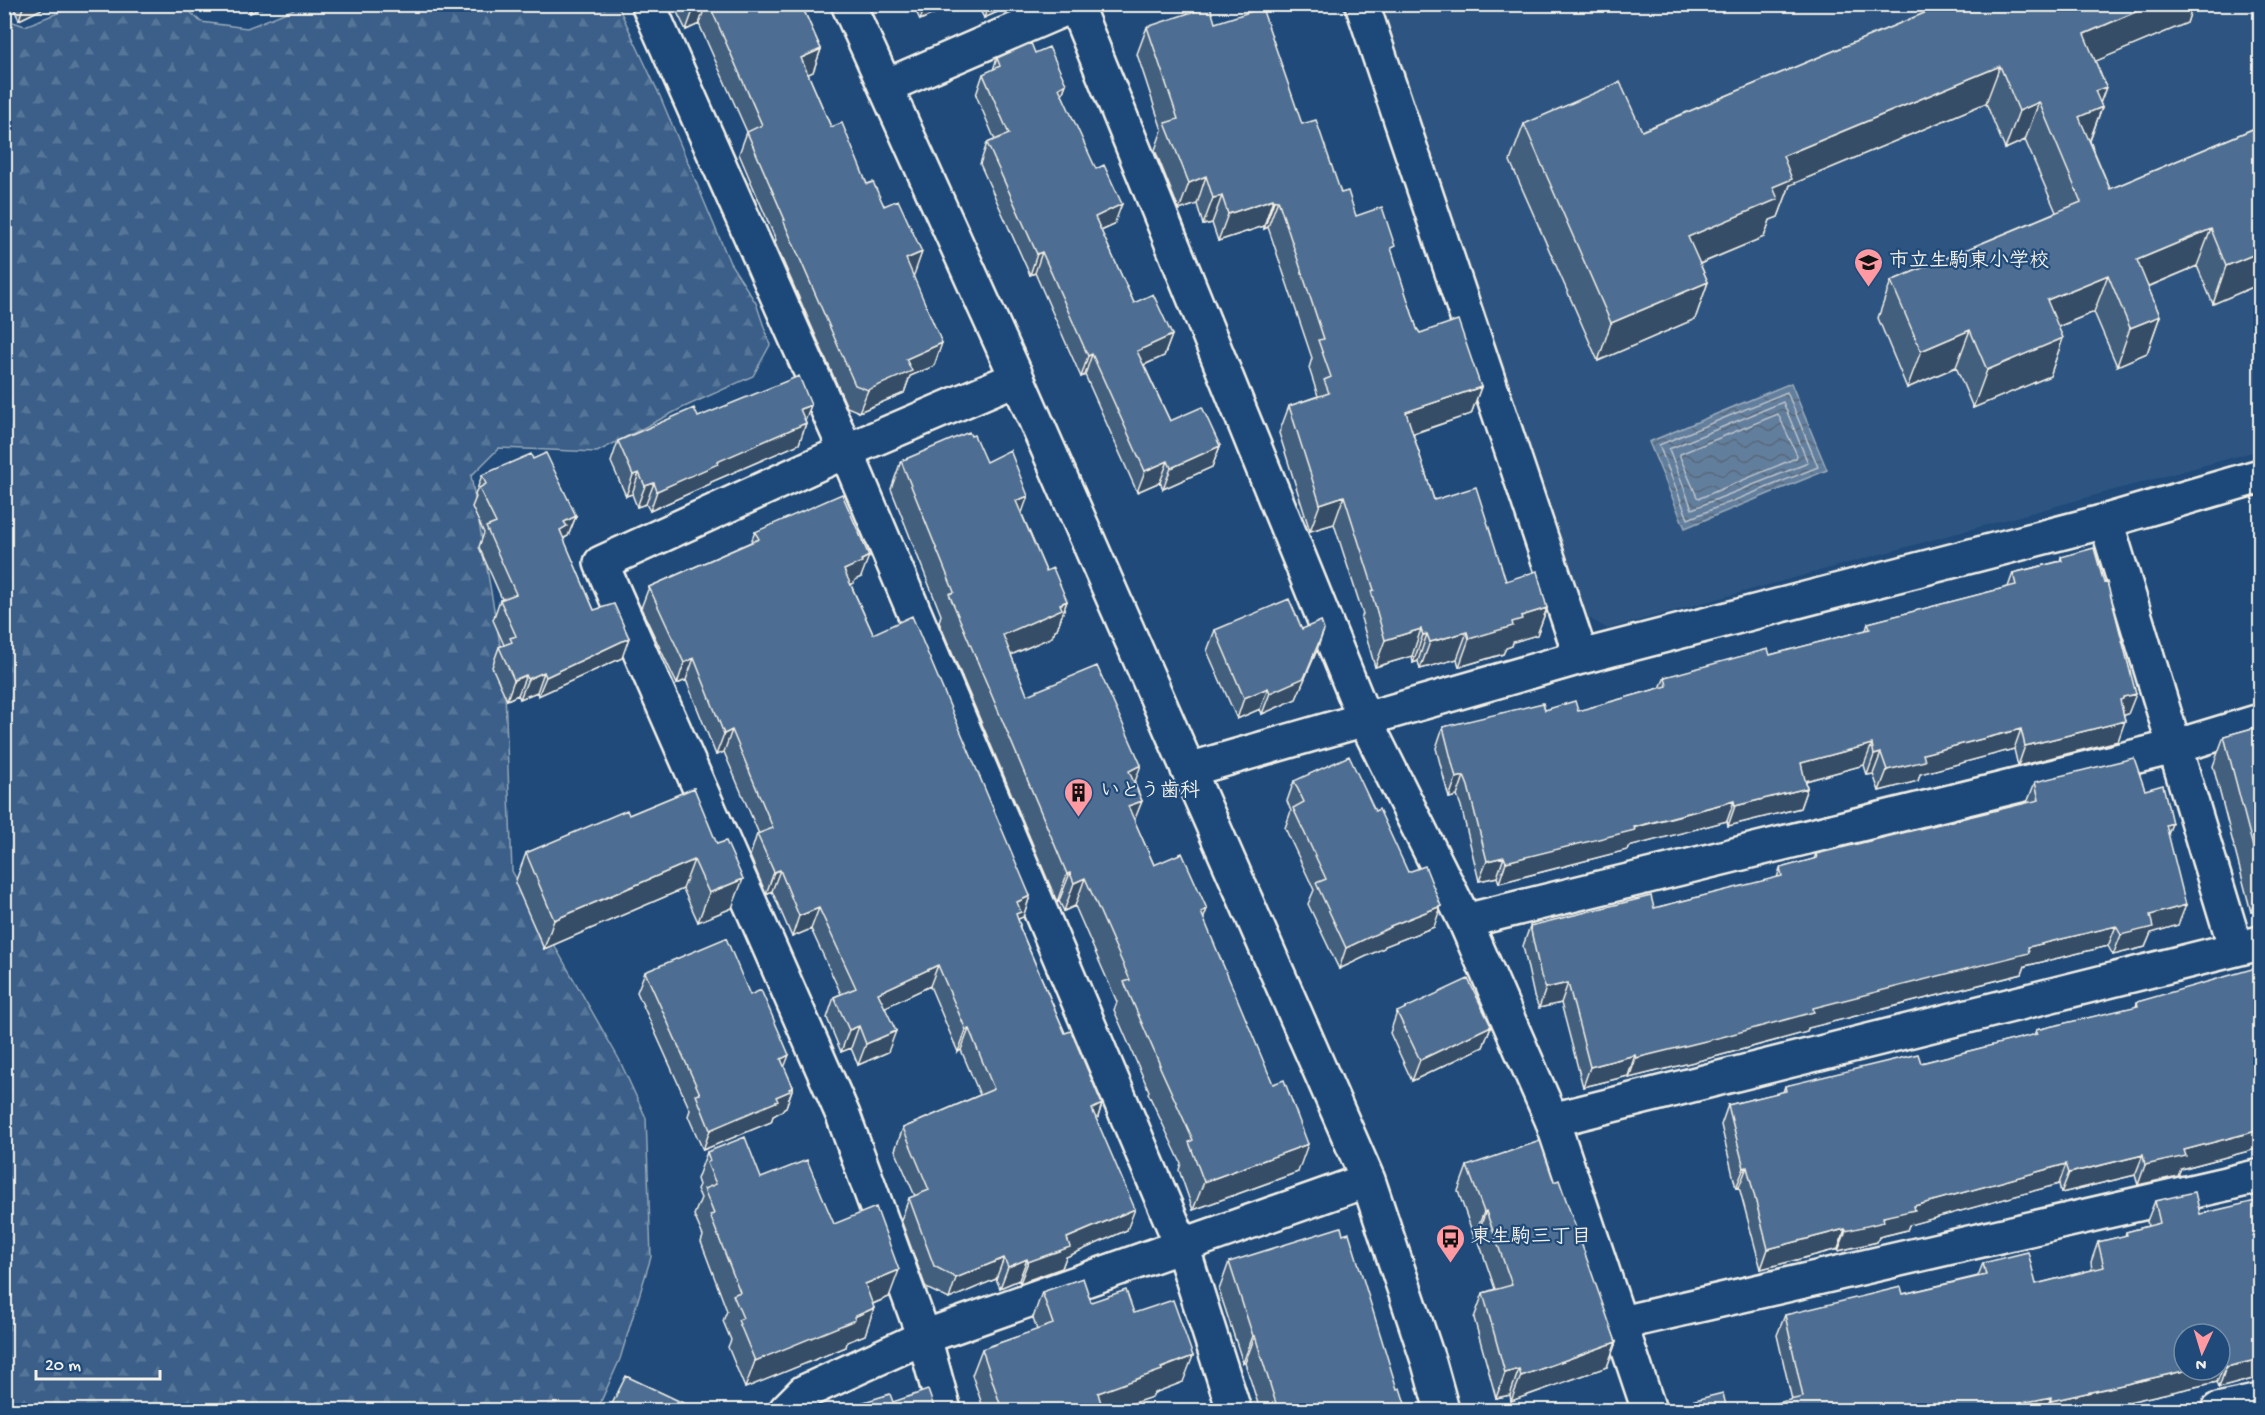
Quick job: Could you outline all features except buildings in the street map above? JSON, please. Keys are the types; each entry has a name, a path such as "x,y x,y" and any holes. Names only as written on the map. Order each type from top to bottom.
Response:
{"street":[{"path":"648,4 846,451 1182,1246 1234,1410"},
{"path":"848,4 1017,378 1368,1180 1429,1363 1442,1410"},
{"path":"1362,4 1581,657"},
{"path":"886,86 1075,5 1365,720 1465,921 1552,1120 1649,1410"},
{"path":"944,1410 924,1337 843,1115 601,563 846,451 1017,378"},
{"path":"1188,770 1581,657 2106,521 2260,476"},
{"path":"1552,1120 2248,946 2174,747 2106,521"},
{"path":"1465,921 2174,747 2260,721"},
{"path":"1621,1323 2260,1176"},
{"path":"786,1410 804,1392 924,1337 1368,1180"},
{"path":"2218,1410 2260,1401"}],"shaded area":[{"name":"市立生駒東小学校","path":"1381,5 2260,5 2260,450 1608,629 1587,617 1419,124"}],"green space":[{"path":"182,4 201,22 247,28 304,5 559,4 579,10 618,6 660,96 730,263 756,303 770,345 753,376 682,408 597,452 499,448 471,476 504,667 512,871 619,1059 646,1118 651,1257 620,1359 597,1410 5,1410 4,19 25,26 78,5"}],"water":[{"path":"1791,383 1827,470 1685,528 1649,442"}],"place":[{"name":"市立生駒東小学校","path":"1868,288"},
{"name":"いとう歯科","path":"1079,818"},
{"name":"東生駒三丁目","path":"1450,1264"}]}
